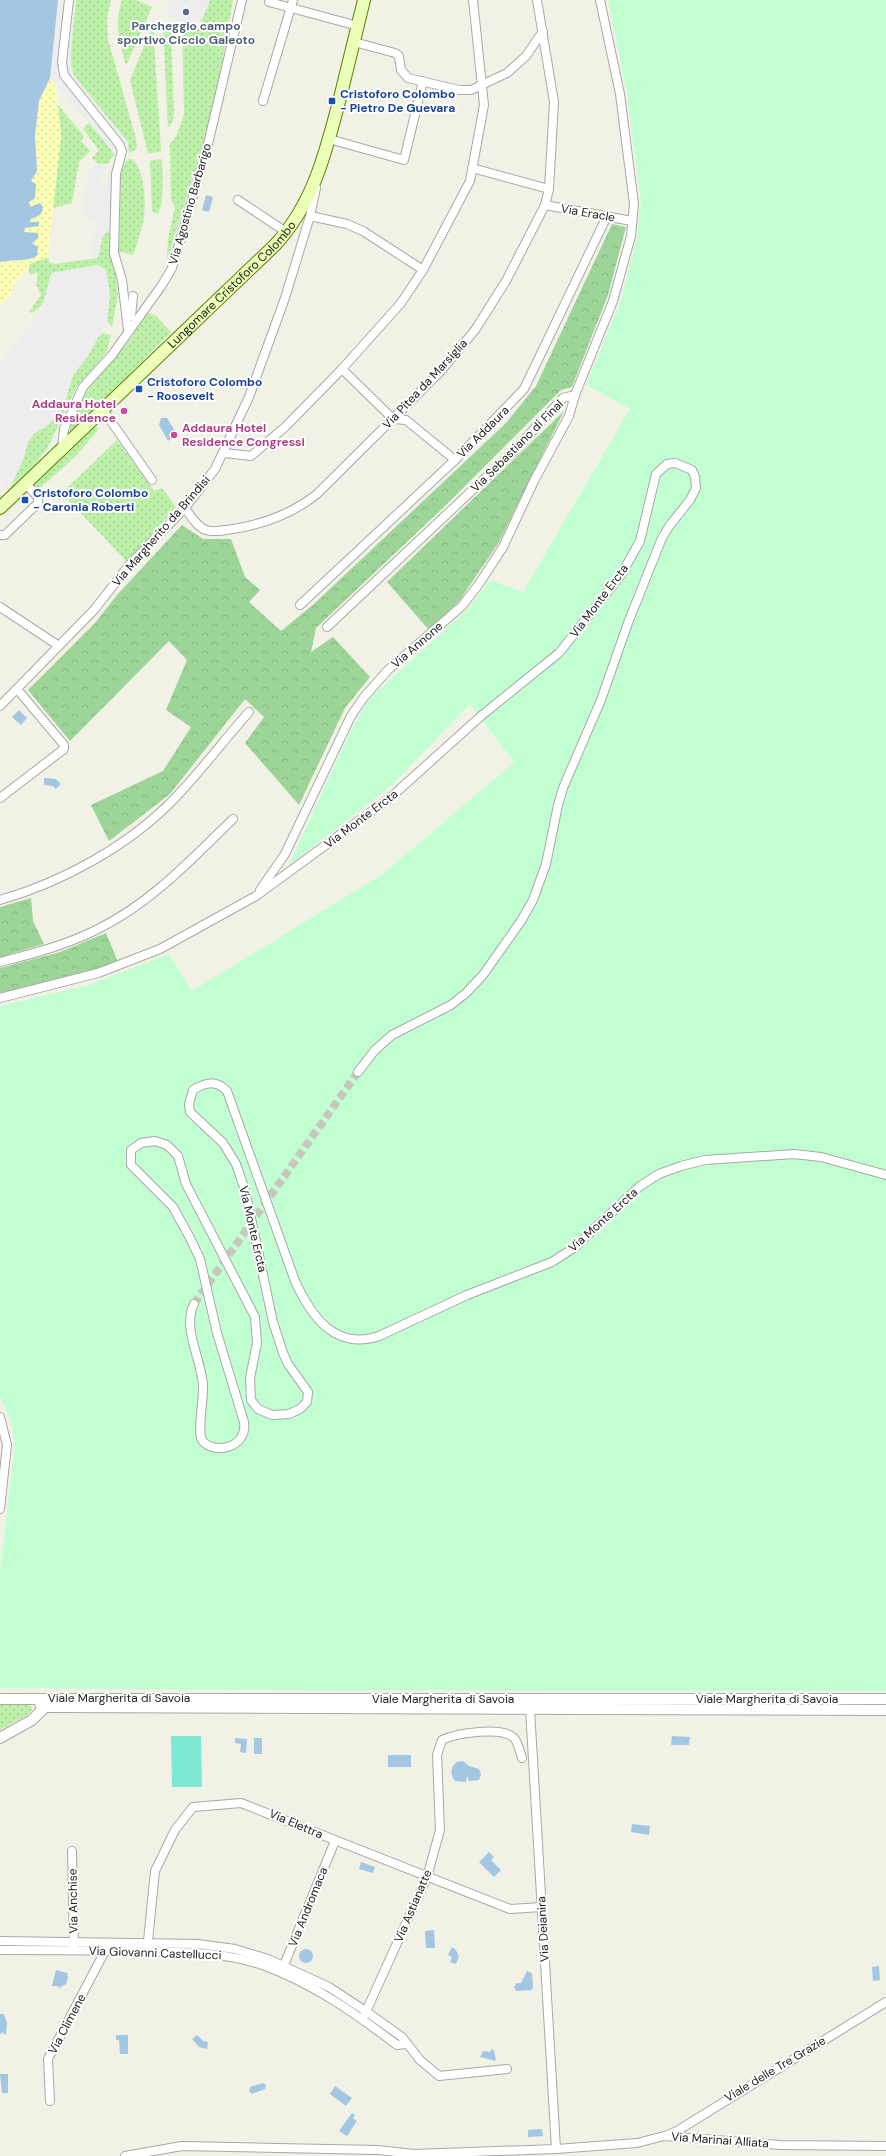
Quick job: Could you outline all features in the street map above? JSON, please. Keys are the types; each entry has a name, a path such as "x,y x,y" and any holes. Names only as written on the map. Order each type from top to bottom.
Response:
{"main road":[{"name":"Lungomare Cristoforo Colombo","path":"0,508 286,232 310,194 318,175 329,139 364,0"}],"street":[{"path":"69,0 62,62 64,75 119,144 122,151 116,174 114,253 122,280 128,331"},
{"name":"Via Agostino Barbarigo","path":"62,449 64,429 79,394 90,379 112,355 166,280 172,268 208,144 242,0"},
{"path":"263,101 293,0"},
{"path":"224,452 245,456 256,453 285,427 342,369 401,303 423,270 470,181 484,105 473,0"},
{"name":"Via Pitea da Marsiglia","path":"185,508 198,525 204,530 212,532 253,526 302,506 317,494 439,373 475,330 506,281 544,205 549,189 554,102 537,0"},
{"name":"Via Sebastiano di Final","path":"327,627 514,451 564,398 575,394 613,301 631,236 634,204 620,94 600,0"},
{"path":"269,2 358,26"},
{"path":"354,42 395,53 399,56 401,70 404,75 459,90 471,90 508,73 526,56 543,31"},
{"path":"329,139 404,160 423,81"},
{"path":"472,168 549,189"},
{"name":"Via Margherito da Brindisi","path":"0,706 94,610 130,564 185,508 202,488 224,452 249,397 285,298 310,216 318,175"},
{"path":"238,200 286,232"},
{"name":"Via Eracle","path":"544,205 632,221"},
{"path":"310,216 347,224 363,231 423,270"},
{"name":"Via Addaura","path":"300,605 455,460 524,389 607,216"},
{"path":"128,331 133,296"},
{"path":"342,369 393,419 406,420 455,460"},
{"name":"Via Annone","path":"256,896 285,854 324,768 351,716 364,697 388,670 462,606 483,578 503,547 534,481 569,416 575,394"},
{"path":"103,410 152,480"},
{"name":"Via Monte Ercta","path":"0,998 98,973 160,949 256,896 390,798 475,720 559,653 622,575 640,541 656,474 667,464 675,463 692,470 695,477 696,488 690,500 662,538 628,623 601,700 560,799 546,864 533,900 521,921 483,975 466,993 451,1005 392,1035 375,1050 358,1072"},
{"path":"0,535 5,535 38,504 38,497 26,484"},
{"path":"0,607 59,646"},
{"path":"0,798 64,749 64,745 17,689"},
{"path":"0,900 22,893 71,872 124,840 174,799 249,712"},
{"path":"0,962 67,942 96,930 123,915 148,898 233,819"},
{"name":"Via Monte Ercta","path":"194,1304 189,1318 189,1327 202,1376 203,1408 200,1434 205,1443 209,1446 229,1446 241,1440 244,1434 244,1422 217,1333 200,1259 173,1207 131,1165 131,1150 141,1143 155,1141 167,1144 178,1156 186,1184 255,1317 257,1343 249,1387 251,1400 263,1412 280,1415 296,1412 305,1405 309,1397 307,1388 288,1364 273,1322 245,1190 236,1164 223,1143 190,1112 189,1104 193,1090 207,1083 222,1086 227,1091 294,1281 305,1302 314,1315 338,1336 354,1341 379,1336 467,1295 552,1262 574,1247 640,1186 659,1174 681,1166 705,1160 794,1154 821,1157 886,1176"},
{"path":"0,1417 7,1445 0,1509"},
{"name":"Viale Margherita di Savoia","path":"0,1699 886,1700"},
{"path":"0,1738 32,1720 42,1710 40,1703 35,1699"},
{"name":"Viale Margherita di Savoia","path":"42,1710 45,1707 52,1706 886,1710"},
{"name":"Via Deianira","path":"530,1709 556,2149"},
{"name":"Via Astianatte","path":"365,2016 427,1877 440,1830 437,1755 442,1740 453,1735 505,1732 515,1738 522,1758"},
{"name":"Via Elettra","path":"147,1951 155,1871 175,1830 193,1807 241,1803 510,1909 542,1907"},
{"name":"Via Andromaca","path":"283,1969 335,1841"},
{"name":"Via Anchise","path":"72,1851 74,1946"},
{"name":"Via Giovanni Castellucci","path":"0,1941 74,1946 105,1950 197,1953 233,1957 283,1969"},
{"name":"Via Giovanni Castellucci","path":"0,1950 147,1942 222,1947 251,1953 283,1969 365,2016 398,2044 406,2044 420,2060 439,2076 507,2069"},
{"name":"Via Climene","path":"50,2101 48,2059 105,1950"},
{"name":"Viale delle Tre Grazie","path":"664,2136 676,2131 886,2002"},
{"name":"Via Marinai Alliata","path":"125,2156 182,2146 378,2150 414,2154 556,2149 637,2142 664,2136 772,2144 886,2146"}],"shaded area":[{"path":"0,0 58,0 50,78 39,101 35,136 37,171 31,181 36,184 35,198 29,202 30,207 40,203 43,207 41,214 31,219 29,222 39,222 39,226 25,228 24,232 38,233 38,238 32,243 38,247 37,256 29,259 0,262"},
{"path":"58,0 76,0 70,62 73,74 128,143 113,151 50,78"},
{"path":"76,0 111,0 107,18 108,39 137,146 135,150 129,153 128,142 76,79 72,70 70,50"},
{"path":"122,0 136,0 152,7 126,66 118,25 118,17"},
{"name":"Parcheggio campo sportivo Ciccio Galeoto","path":"171,0 210,0 199,27 165,14"},
{"path":"210,0 233,0 221,68 207,129 167,261 168,239 175,207 171,200 170,144 177,134 184,114 182,24 185,18 206,10"},
{"path":"608,0 886,0 886,1691 0,1688 0,1570 15,1444 11,1421 0,1397 0,1006 88,985 169,954 192,991 384,873 514,762 470,704 391,786 289,865 351,730 370,698 467,610 491,580 523,592 630,409 586,385 621,300 637,238 641,201 626,88"},
{"path":"153,25 161,151 148,154 130,80"},
{"path":"166,27 171,34 174,113 173,121 168,128 163,28"},
{"path":"58,105 84,136 81,141 90,151 79,162 72,203 53,208 61,135"},
{"path":"89,122 115,155 110,159 110,163 100,165 92,158 99,150 83,129"},
{"path":"129,158 134,161 138,167 143,185 145,205 143,224 133,255 122,252 119,254 121,173 123,166"},
{"path":"162,159 162,197 160,211 157,214 152,211 150,161"},
{"path":"97,164 105,164 105,171 102,173 100,180 108,185 108,171 112,171 111,232 108,231 102,238 98,258 92,253 96,220 82,218 89,171"},
{"path":"206,195 213,197 209,212 202,210"},
{"path":"107,231 111,232 118,295 112,327 107,321 110,295 105,269 97,265 52,273 44,300 32,313 29,312 41,295 36,284 38,275 36,272 32,275 29,273 29,264 48,257 49,262 55,264 98,258 102,238"},
{"path":"97,265 106,270 110,295 107,321 88,356 73,375 62,409 48,425 35,433 28,442 23,460 8,490 3,487 0,477 0,364 42,309 51,273"},
{"path":"149,313 156,316 171,332 73,432 70,430 70,425 84,393 133,336 145,315"},
{"path":"104,333 111,335 107,351 77,386 47,449 35,464 9,490 23,460 28,442 35,433 48,425 66,399 73,375 100,335"},
{"path":"161,418 167,418 175,431 174,437 168,441 159,425"},
{"path":"94,426 99,429 76,456 39,489 34,488 35,483"},
{"path":"117,440 154,491 162,488 176,507 127,562 62,493"},
{"path":"19,710 27,718 21,725 12,717"},
{"path":"44,778 56,779 61,784 56,789 53,786 44,785"},
{"path":"0,1705 30,1705 33,1709 27,1715 0,1730"},
{"path":"171,1736 201,1736 202,1787 172,1787"},
{"path":"672,1736 690,1737 689,1745 671,1745"},
{"path":"235,1738 247,1739 246,1753 240,1752 241,1744 235,1743"},
{"path":"254,1738 262,1738 262,1754 254,1754"},
{"path":"388,1755 411,1755 411,1767 388,1767"},
{"path":"463,1761 469,1766 479,1769 481,1775 479,1780 469,1781 467,1776 466,1782 455,1781 453,1779 453,1766 457,1762"},
{"path":"632,1824 650,1826 649,1835 631,1832"},
{"path":"489,1852 494,1857 491,1860 501,1870 494,1877 479,1862"},
{"path":"361,1862 375,1867 373,1873 359,1869"},
{"path":"434,1930 435,1948 426,1948 425,1931"},
{"path":"452,1947 456,1950 459,1957 456,1964 450,1962 452,1957 448,1955"},
{"path":"306,1949 311,1951 313,1956 311,1961 306,1963 301,1961 299,1956 301,1951"},
{"path":"879,1966 880,1980 873,1981 872,1967"},
{"path":"56,1970 67,1973 68,1978 66,1984 59,1988 58,1986 52,1986"},
{"path":"527,1971 532,1973 533,1988 531,1990 516,1991 514,1987 517,1983 521,1983"},
{"path":"0,2014 4,2014 7,2023 6,2035 2,2032 0,2035"},
{"path":"116,2035 128,2035 128,2054 120,2054 119,2040 116,2040"},
{"path":"197,2035 203,2041 208,2042 207,2049 199,2047 192,2039"},
{"path":"492,2049 494,2050 496,2061 480,2057 483,2051 490,2052"},
{"path":"0,2074 8,2074 8,2093 2,2093"},
{"path":"263,2083 266,2085 265,2089 252,2094 249,2091 250,2087"},
{"path":"335,2086 352,2098 346,2106 330,2094"},
{"path":"352,2113 355,2115 353,2118 357,2121 347,2136 339,2131"},
{"path":"542,2129 543,2136 528,2137 528,2130"}],"green space":[{"path":"612,224 626,227 608,295 572,387 561,390 446,505 316,628 311,652 333,637 370,677 345,708 299,805 245,743 264,717 245,699 170,794 109,841 91,805 163,771 191,727 166,710 187,660 169,641 70,741 28,690 95,623 117,595 182,525 203,539 231,539 245,577 260,590 249,602 281,631 315,603 506,423 536,386"},
{"path":"564,411 499,542 460,600 429,630 387,582"},
{"path":"31,898 33,921 44,944 0,957 0,907"},
{"path":"106,933 118,962 92,971 0,993 0,968 60,952"}],"sand":[{"path":"50,78 58,85 56,88 61,135 48,257 30,264 14,284 11,294 0,306 0,262 9,259 33,259 32,243 37,240 24,232 25,228 39,226 39,222 29,223 31,219 40,216 35,205 30,207 29,202 35,197 36,184 31,181 37,161 35,136 39,101"}],"tunnel":[{"path":"194,1304 358,1072"}],"place":[{"name":"Parcheggio campo sportivo Ciccio Galeoto","path":"186,12"},
{"name":"Cristoforo Colombo - Pietro De Guevara","path":"332,101"},
{"name":"Cristoforo Colombo - Roosevelt","path":"139,389"},
{"name":"Addaura Hotel Residence","path":"124,411"},
{"name":"Addaura Hotel Residence Congressi","path":"174,435"},
{"name":"Cristoforo Colombo - Caronia Roberti","path":"25,500"}]}
